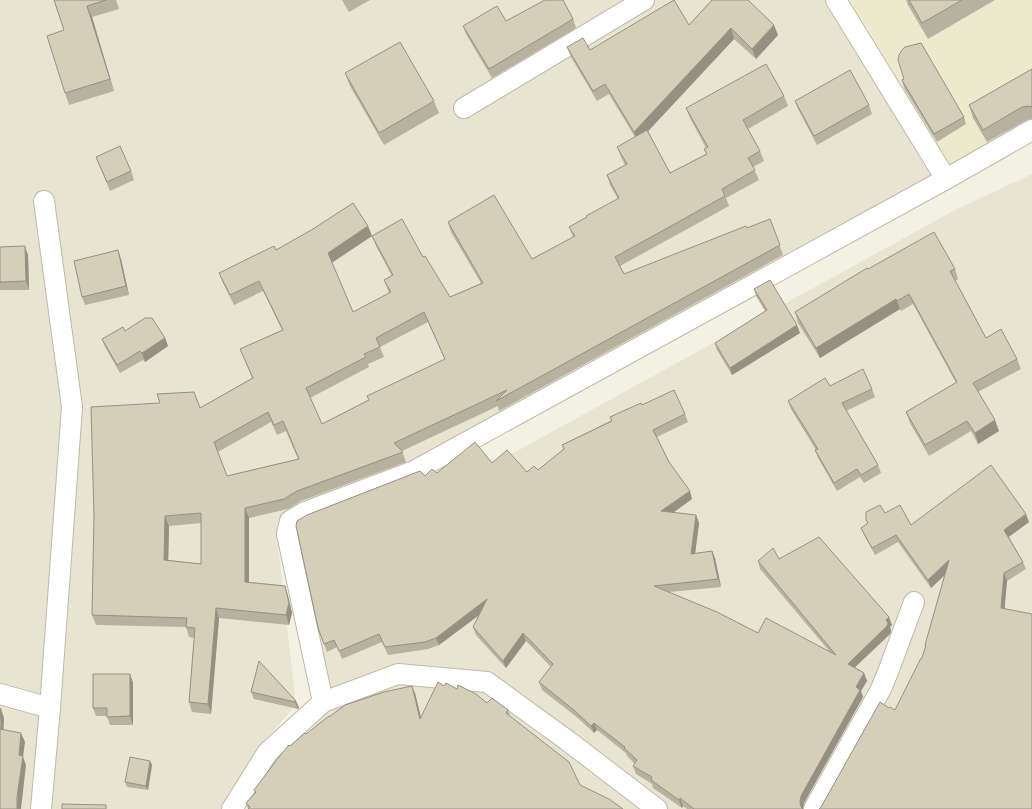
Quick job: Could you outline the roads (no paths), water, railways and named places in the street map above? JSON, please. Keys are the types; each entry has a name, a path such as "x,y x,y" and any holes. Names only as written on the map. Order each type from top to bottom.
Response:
{"street":[{"path":"464,108 644,0"},
{"path":"836,0 946,179"},
{"path":"323,702 287,534 290,521 305,512 414,472 946,179 1032,130"},
{"path":"41,809 50,708 72,407 44,200"},
{"path":"814,809 881,689 914,602"},
{"path":"232,809 267,753 323,702 398,674 487,682 568,740 656,809"},
{"path":"0,694 50,708"}]}
